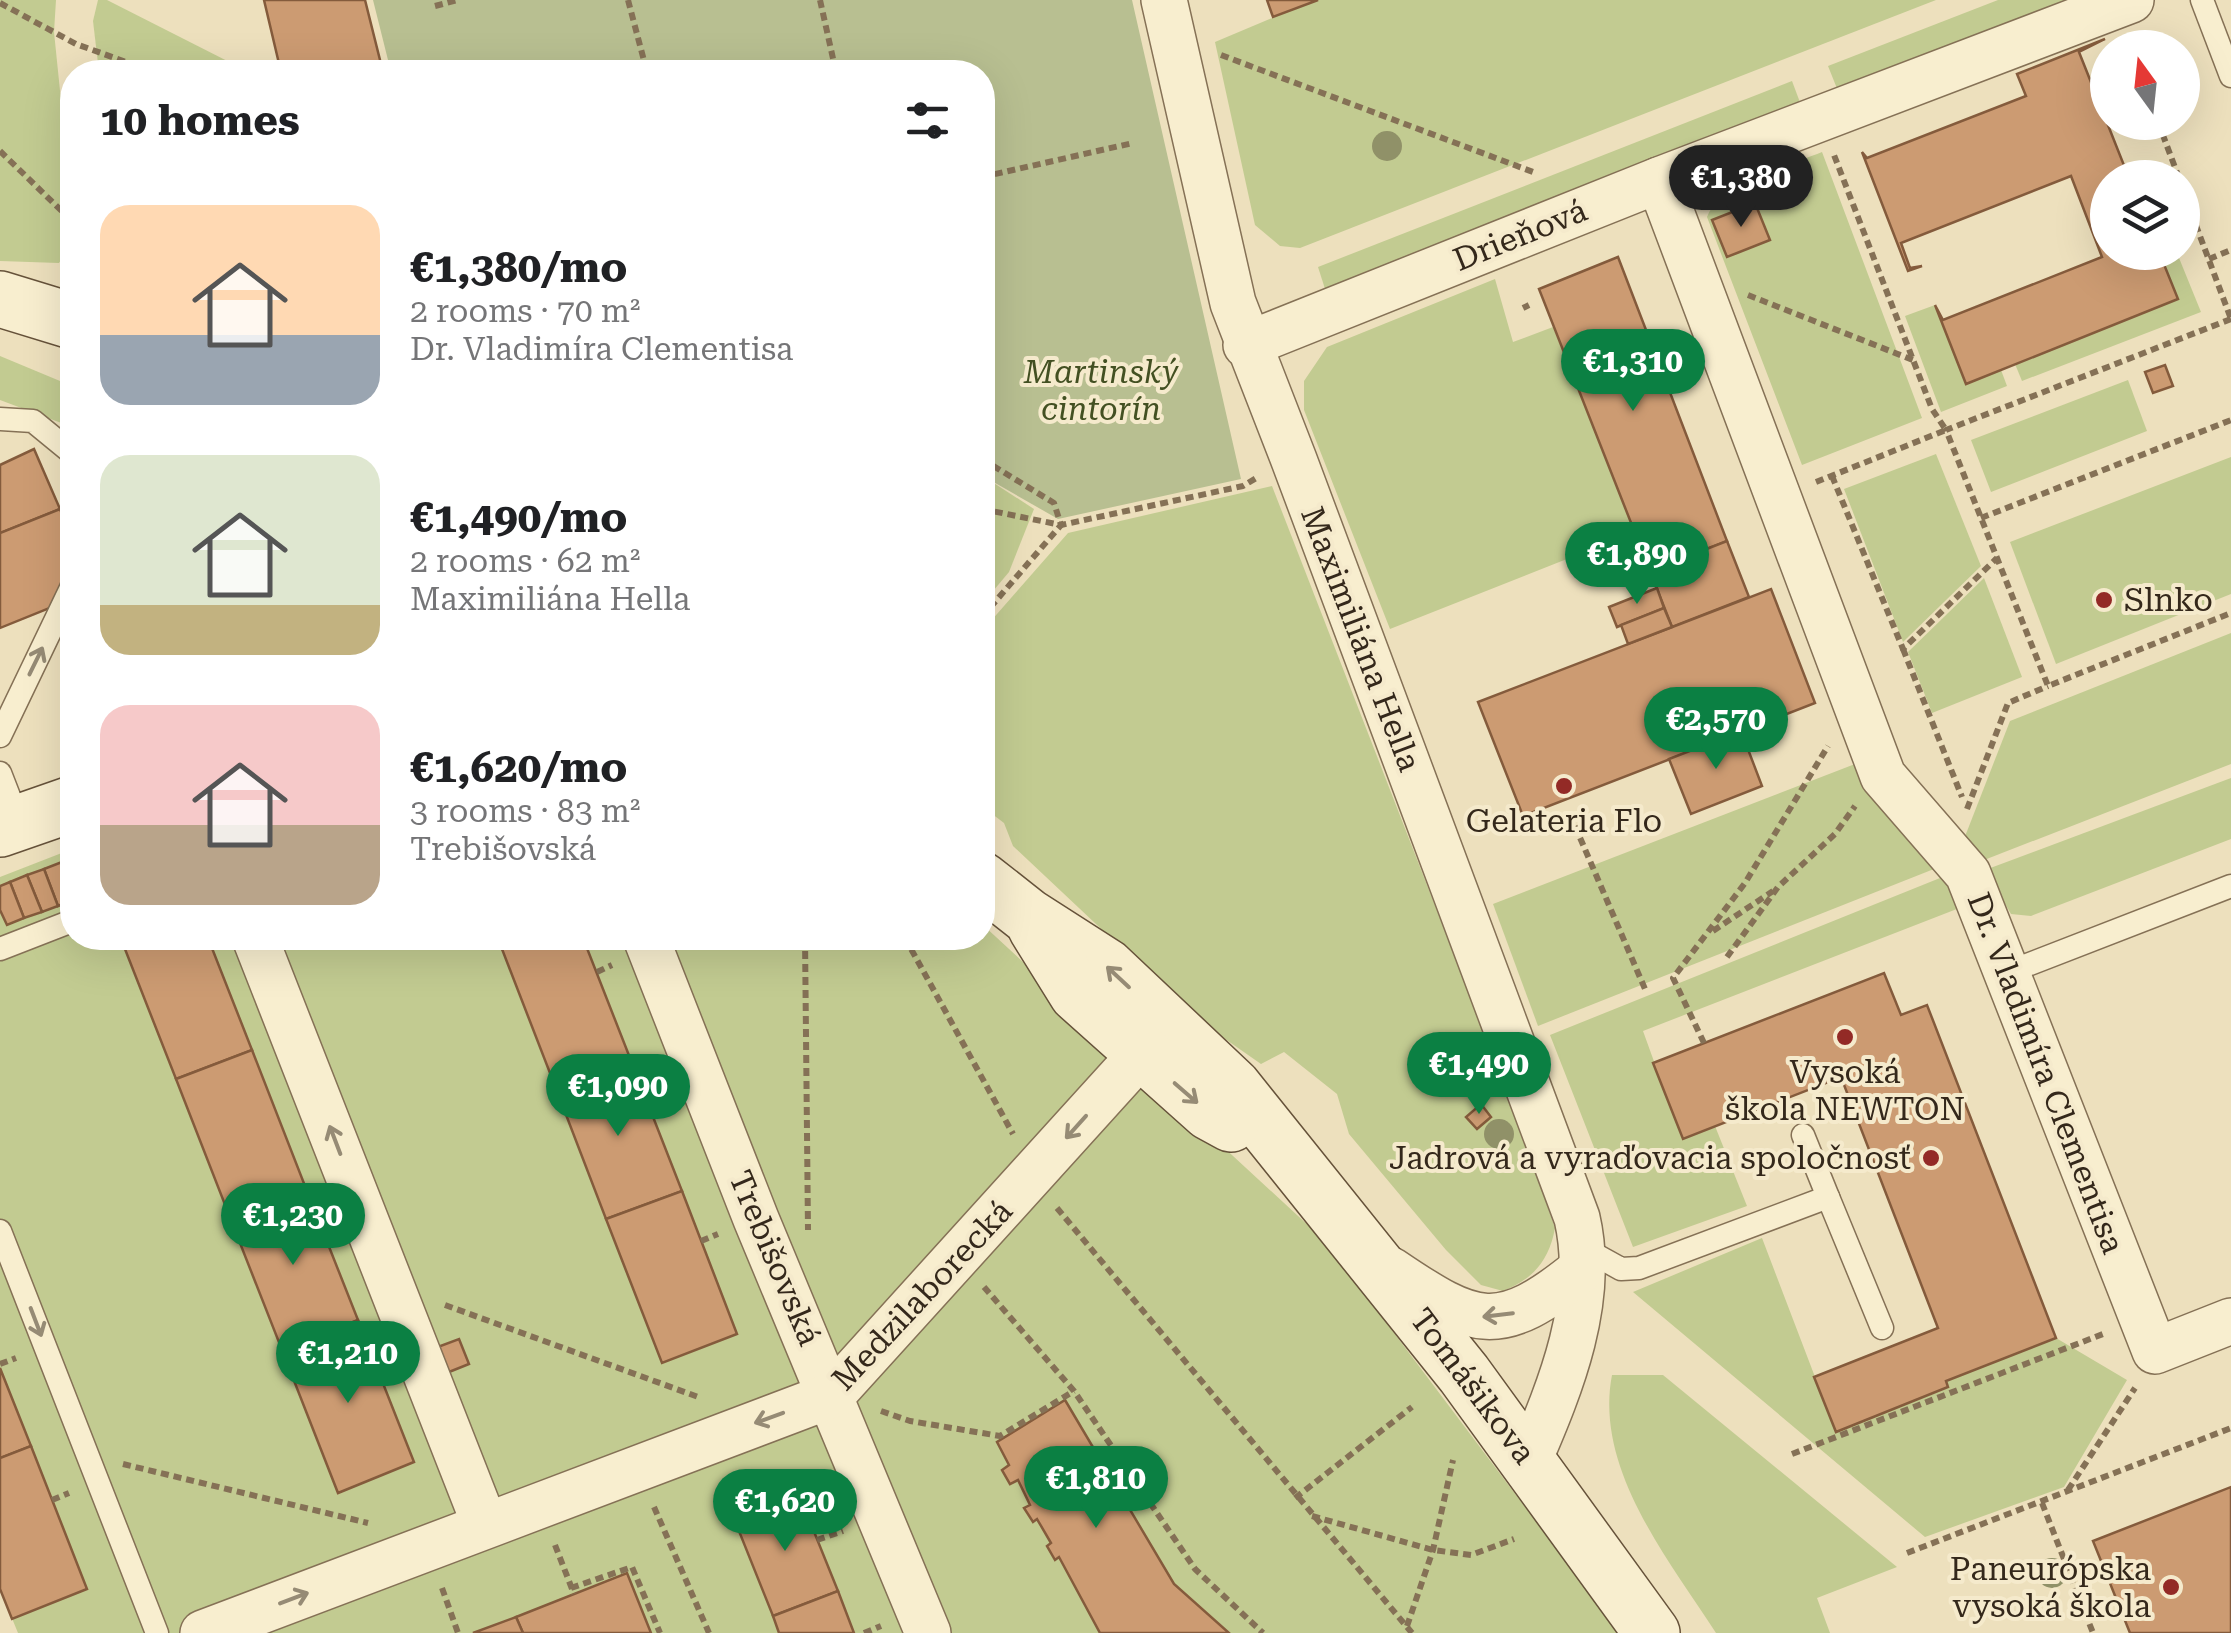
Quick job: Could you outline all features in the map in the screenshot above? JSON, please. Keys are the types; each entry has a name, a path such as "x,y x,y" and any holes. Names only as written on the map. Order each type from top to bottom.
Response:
{"main road":[{"path":"0,300 60,318"},
{"path":"9,826 60,808"},
{"name":"Tomášikova","path":"995,890 1030,918 1108,966 1233,1086 1280,1150 1376,1259 1529,1460 1652,1633"},
{"name":"Tomášikova","path":"1030,918 1077,994 1141,1054 1209,1112 1280,1150"}],"street":[{"name":"Maximiliána Hella","path":"1164,0 1246,345 1294,460 1568,1192 1582,1258 1569,1364 1529,1460"},
{"name":"Drieňová","path":"1246,345 1658,180 2131,0"},
{"name":"Dr. Vladimíra Clementisa","path":"1658,180 1881,770 1968,874 2153,1333"},
{"path":"261,950 485,1524"},
{"name":"Trebišovská","path":"651,950 756,1219 851,1398 928,1633"},
{"name":"Medzilaborecká","path":"203,1633 441,1563 485,1524 764,1420 851,1398 1035,1172 1141,1054"},
{"path":"1376,1259 1452,1308 1487,1318 1533,1306 1582,1258"},
{"path":"2153,1333 2231,1321"}],"lane":[{"path":"2202,0 2231,76"},
{"path":"0,419 34,421 60,444"},
{"path":"0,736 60,611"},
{"path":"0,772 9,826"},
{"path":"2009,972 2231,886"},
{"path":"0,949 60,926"},
{"path":"1803,1135 1882,1328"},
{"path":"1582,1258 1621,1269 1639,1268 1828,1197"},
{"path":"0,1231 158,1633"}],"path":[{"path":"435,6 458,0"},
{"path":"628,0 645,60"},
{"path":"820,0 833,60"},
{"path":"0,3 76,44 121,60"},
{"path":"1204,49 1533,172"},
{"path":"1828,140 1932,409 1946,430 2048,686"},
{"path":"995,175 1133,143"},
{"path":"0,151 60,209"},
{"path":"1778,497 2231,319 2200,235"},
{"path":"2209,259 2231,250"},
{"path":"1741,292 1913,360"},
{"path":"1981,518 2231,420"},
{"path":"995,512 1062,525 1243,486 1294,460"},
{"path":"995,467 1054,503 1062,525"},
{"path":"1832,476 1967,810"},
{"path":"995,602 1062,525"},
{"path":"1903,650 1998,558"},
{"path":"1962,822 2008,703 2231,613"},
{"path":"1704,1042 1673,978 1792,811 1831,740"},
{"path":"1706,936 1778,887 1835,834 1881,770"},
{"path":"1575,826 1645,989"},
{"path":"1727,956 1778,887"},
{"path":"805,950 808,1246"},
{"path":"912,950 1058,1209 1295,1498 1409,1630"},
{"path":"973,1275 1074,1391 1195,1569 1263,1633"},
{"path":"391,1285 764,1420"},
{"path":"1792,1454 2153,1333"},
{"path":"2067,1491 2153,1333"},
{"path":"851,1398 910,1421 1000,1436 1074,1391"},
{"path":"1295,1498 1412,1407"},
{"path":"1907,1553 2231,1428"},
{"path":"88,1455 441,1563 458,1633"},
{"path":"1409,1630 1433,1550 1453,1460"},
{"path":"646,1488 709,1633"},
{"path":"2042,1503 2093,1633"},
{"path":"1311,1515 1433,1550 1471,1555 1514,1539"},
{"path":"554,1541 572,1591 632,1566 660,1633"}],"green space":[{"path":"0,0 56,0 60,261 0,261"},
{"path":"98,0 107,0 225,60 98,60 93,21"},
{"name":"Martinský cintorín","path":"373,0 1132,0 1241,479 1058,519 995,483 995,60 388,60"},
{"path":"1315,0 1936,0 1300,248 1280,246 1255,225 1215,42"},
{"path":"1998,0 2070,0 1838,91 1828,66"},
{"path":"1792,81 1801,105 1326,292 1318,267"},
{"path":"1822,152 1922,418 1802,465 1707,217 1727,192 1741,183"},
{"path":"2137,270 2184,270 2201,312 2022,381 2015,364"},
{"path":"1495,279 1513,342 1553,327 1635,532 1390,629 1304,410 1304,381 1327,347"},
{"path":"1935,305 1966,384 2001,370 2007,386 1941,412 1905,316"},
{"path":"0,356 60,381 60,422 0,400"},
{"path":"2128,380 2147,431 1991,492 1971,440"},
{"path":"1936,454 1981,566 1903,642 1844,489"},
{"path":"2231,457 2231,594 2056,664 2010,542"},
{"path":"995,484 1034,509 1009,572 995,589"},
{"path":"1272,486 1507,1091 1555,1228 1549,1250 1523,1281 1503,1291 1481,1285 1446,1250 1349,1134 1337,1094 1284,1052 1261,1064 1198,1020 1013,846 1004,823 995,816 995,616 1068,533"},
{"path":"1984,578 2022,677 1932,713 1908,652"},
{"path":"2231,633 2231,764 1979,862 1964,839 2010,721"},
{"path":"1855,764 1939,867 1538,1026 1493,904"},
{"path":"2231,778 2231,839 2031,916 2011,914 1985,870"},
{"path":"60,854 60,950 995,950 995,936 1324,1240 1620,1633 18,1633 0,1589 0,877"},
{"path":"1945,876 1962,907 1643,1031 1682,1139 1715,1126 1747,1206 1633,1247 1550,1035"},
{"path":"1762,1238 1836,1432 1948,1388 1946,1381 2056,1338 2127,1380 2064,1487 1925,1537 1633,1292"},
{"path":"1612,1375 1663,1375 1897,1567 1817,1598 1830,1633 1716,1633 1657,1543 1624,1478 1609,1410"}],"building":[{"path":"264,0 365,0 380,60 278,60"},
{"path":"1267,0 1318,0 1273,17"},
{"path":"2090,45 2079,52 2090,80 2090,140 2114,140 2122,160 2090,160 2090,226 2071,176 1901,243 1910,268 1922,266 1908,271 1862,152 1867,158 2026,96 2017,74"},
{"path":"1755,203 1770,240 1727,257 1712,220"},
{"path":"1618,257 1727,541 1650,571 1539,289"},
{"path":"2090,262 2090,270 2166,270 2178,299 1966,384 1935,305 1943,320"},
{"path":"2165,365 2173,386 2153,393 2145,372"},
{"path":"34,449 60,509 0,533 0,465"},
{"path":"60,509 60,604 0,628 0,533"},
{"path":"1727,541 1749,597 1672,627 1650,571"},
{"path":"1657,588 1664,608 1617,627 1609,607"},
{"path":"1771,589 1815,703 1523,816 1478,702"},
{"path":"1664,608 1672,627 1628,644 1621,625"},
{"path":"1741,731 1762,786 1691,814 1669,759"},
{"path":"60,863 58,906 44,869"},
{"path":"44,869 58,906 42,912 27,875"},
{"path":"27,875 42,912 24,918 10,882"},
{"path":"10,882 24,918 7,925 0,910 0,886"},
{"path":"125,950 213,950 252,1050 176,1079"},
{"path":"502,950 588,950 630,1058 555,1086"},
{"path":"1884,973 1901,1015 1927,1005 2056,1338 1946,1381 1948,1387 1836,1432 1814,1377 1938,1328 1841,1077 1683,1139 1653,1063"},
{"path":"252,1050 305,1186 229,1215 176,1079"},
{"path":"630,1058 682,1191 606,1219 555,1086"},
{"path":"1481,1104 1491,1117 1477,1129 1466,1117"},
{"path":"305,1186 358,1320 282,1350 229,1215"},
{"path":"682,1191 737,1334 662,1363 606,1219"},
{"path":"358,1320 414,1462 338,1493 282,1350"},
{"path":"459,1339 469,1364 444,1374 435,1348"},
{"path":"0,1368 31,1446 0,1458"},
{"path":"1065,1400 1174,1584 1229,1633 1100,1633 1059,1557 1055,1560 1047,1546 1051,1543 1037,1519 1033,1522 1024,1508 1030,1505 1018,1480 1010,1484 1002,1470 1009,1465 997,1442"},
{"path":"31,1446 87,1589 12,1619 0,1589 0,1458"},
{"name":"Рaneurópska vysoká škola","path":"2231,1487 2231,1633 2130,1633 2093,1541"},
{"path":"798,1492 838,1591 773,1616 733,1516"},
{"path":"627,1573 651,1633 523,1633 516,1617"},
{"path":"838,1591 854,1633 779,1633 773,1616"},
{"path":"516,1617 523,1633 473,1633"}],"place":[{"name":"Slnko","path":"2104,600"},
{"name":"Gelateria Flo","path":"1564,786"},
{"name":"Vysoká škola NEWTON","path":"1845,1037"},
{"name":"Jadrová a vyraďovacia spoločnosť","path":"1931,1158"},
{"name":"Рaneurópska vysoká škola","path":"2171,1587"}]}
